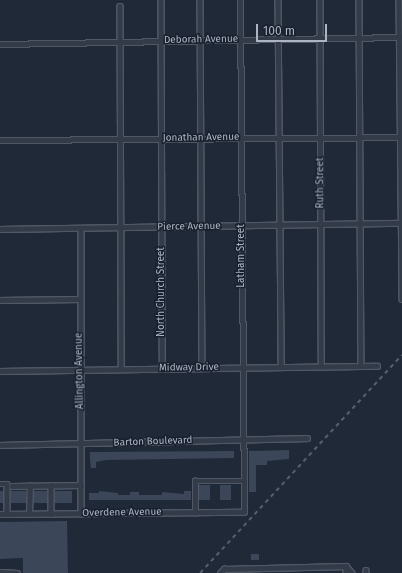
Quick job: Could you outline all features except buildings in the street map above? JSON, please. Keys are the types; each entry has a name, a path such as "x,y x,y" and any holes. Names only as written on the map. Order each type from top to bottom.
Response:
{"street":[{"name":"North Church Street","path":"161,0 162,368"},
{"path":"200,0 199,40 202,368"},
{"name":"Latham Street","path":"240,0 242,226 241,367 244,512"},
{"path":"278,0 281,367"},
{"name":"Ruth Street","path":"320,0 321,366"},
{"path":"359,0 361,366"},
{"path":"399,0 401,37 402,299"},
{"path":"120,6 121,369"},
{"name":"Deborah Avenue","path":"0,44 160,40 401,37"},
{"name":"Jonathan Avenue","path":"0,140 401,137"},
{"name":"Pierce Avenue","path":"0,229 321,226 402,223"},
{"name":"Allington Avenue","path":"81,229 79,299 82,444 81,514"},
{"path":"0,300 79,299"},
{"name":"Midway Drive","path":"0,371 377,366"},
{"name":"Barton Boulevard","path":"0,445 307,438"},
{"path":"195,513 196,481 243,480"},
{"path":"0,484 7,484 7,514"},
{"path":"51,485 51,514"},
{"path":"12,486 81,485"},
{"path":"30,486 30,514"},
{"name":"Overdene Avenue","path":"0,514 244,512"},
{"path":"220,573 224,569 346,566"},
{"path":"346,566 346,573"},
{"path":"346,566 352,573"},
{"path":"0,572 18,573"}],"railway":[{"path":"200,573 402,355"}]}
